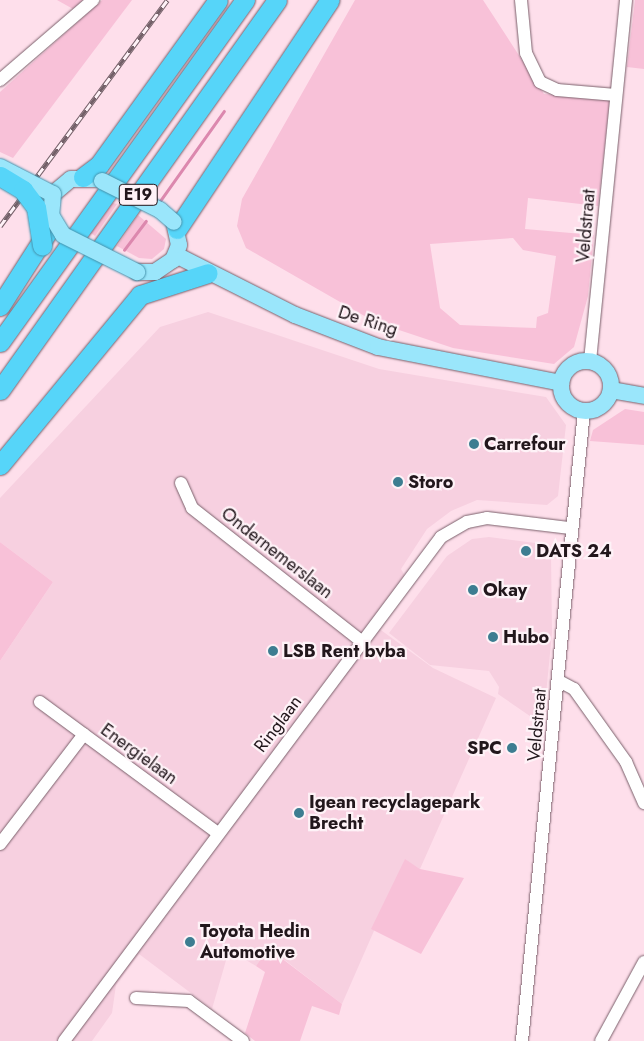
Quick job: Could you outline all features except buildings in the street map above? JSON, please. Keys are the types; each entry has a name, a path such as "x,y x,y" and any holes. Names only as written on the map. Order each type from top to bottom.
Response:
{"highway":[{"path":"83,177 99,165 218,0"},
{"name":"E19","path":"0,342 245,0"},
{"name":"E19","path":"0,390 277,0"},
{"path":"176,226 330,0"},
{"path":"0,176 23,190 36,207 42,246"},
{"path":"0,306 48,235 52,201"},
{"path":"115,320 141,272"},
{"path":"0,465 115,320 146,291 208,273"}],"main road":[{"path":"0,167 52,201 63,235 141,272 160,270 176,255 176,226 160,210 102,181 83,177 67,181 52,201"},
{"name":"De Ring","path":"176,255 208,273 295,315 378,347 561,383"},
{"path":"590,361 608,373 611,390 599,408 584,411 565,399 561,383 574,365 590,361"},
{"path":"611,390 644,396"}],"street":[{"path":"0,80 93,0"},
{"path":"522,0 526,53 540,82 550,89 616,95"},
{"name":"Veldstraat","path":"590,361 626,0"},
{"name":"Veldstraat","path":"522,1041 559,681 570,528 584,411"},
{"name":"Ondernemerslaan","path":"181,483 192,508 362,642"},
{"name":"Ringlaan","path":"64,1041 441,537 453,528 487,518 570,528"},
{"path":"559,681 574,689 626,762 644,803"},
{"name":"Energielaan","path":"40,702 218,833"},
{"path":"0,844 84,734"},
{"path":"601,1041 644,962"},
{"path":"136,998 189,1001 243,1041"}],"shaded area":[{"path":"57,0 83,0 73,9"},
{"path":"102,0 132,0 13,158 0,152 0,92"},
{"path":"355,0 483,0 544,94 610,99 598,206 528,198 525,229 594,235 588,296 574,347 554,364 453,348 375,322 246,248 237,226 242,199","holes":["513,238 523,250 556,256 548,313 537,317 536,328 460,325 440,308 430,244"]},
{"path":"635,0 644,0 644,69 627,67"},
{"path":"113,203 117,204 95,236 91,233"},
{"path":"138,215 166,239 164,249 152,259 139,258 117,246"},
{"path":"208,312 379,369 546,397 566,425 558,496 547,505 477,500 451,511 427,529 401,569 407,580 374,625 433,668 496,698 420,869 405,860 342,1004 269,948 256,966 229,950 212,1009 139,954 116,985 112,1013 92,1041 0,1041 0,661 53,582 0,542 0,498 160,327"},
{"path":"625,409 644,412 644,445 590,441 593,430"},
{"path":"489,537 543,544 551,554 552,633 543,725 498,694 499,687 489,671 430,665 389,633 447,556 472,539"},
{"path":"0,542 53,582 0,661"},
{"path":"405,859 420,869 464,878 421,954 371,929"},
{"path":"268,948 342,1004 339,1015 312,1006 300,1041 255,1041 245,1033 265,972 256,966"}],"waterway":[{"path":"160,201 224,111"},
{"path":"124,250 146,221"}],"railway":[{"path":"0,226 167,0"}],"place":[{"name":"Carrefour","path":"474,444"},
{"name":"Storo","path":"398,482"},
{"name":"DATS 24","path":"526,551"},
{"name":"Okay","path":"473,590"},
{"name":"Hubo","path":"493,637"},
{"name":"LSB Rent bvba","path":"273,651"},
{"name":"SPC","path":"512,748"},
{"name":"Igean recyclagepark Brecht","path":"299,813"},
{"name":"Toyota Hedin Automotive","path":"190,942"}]}
